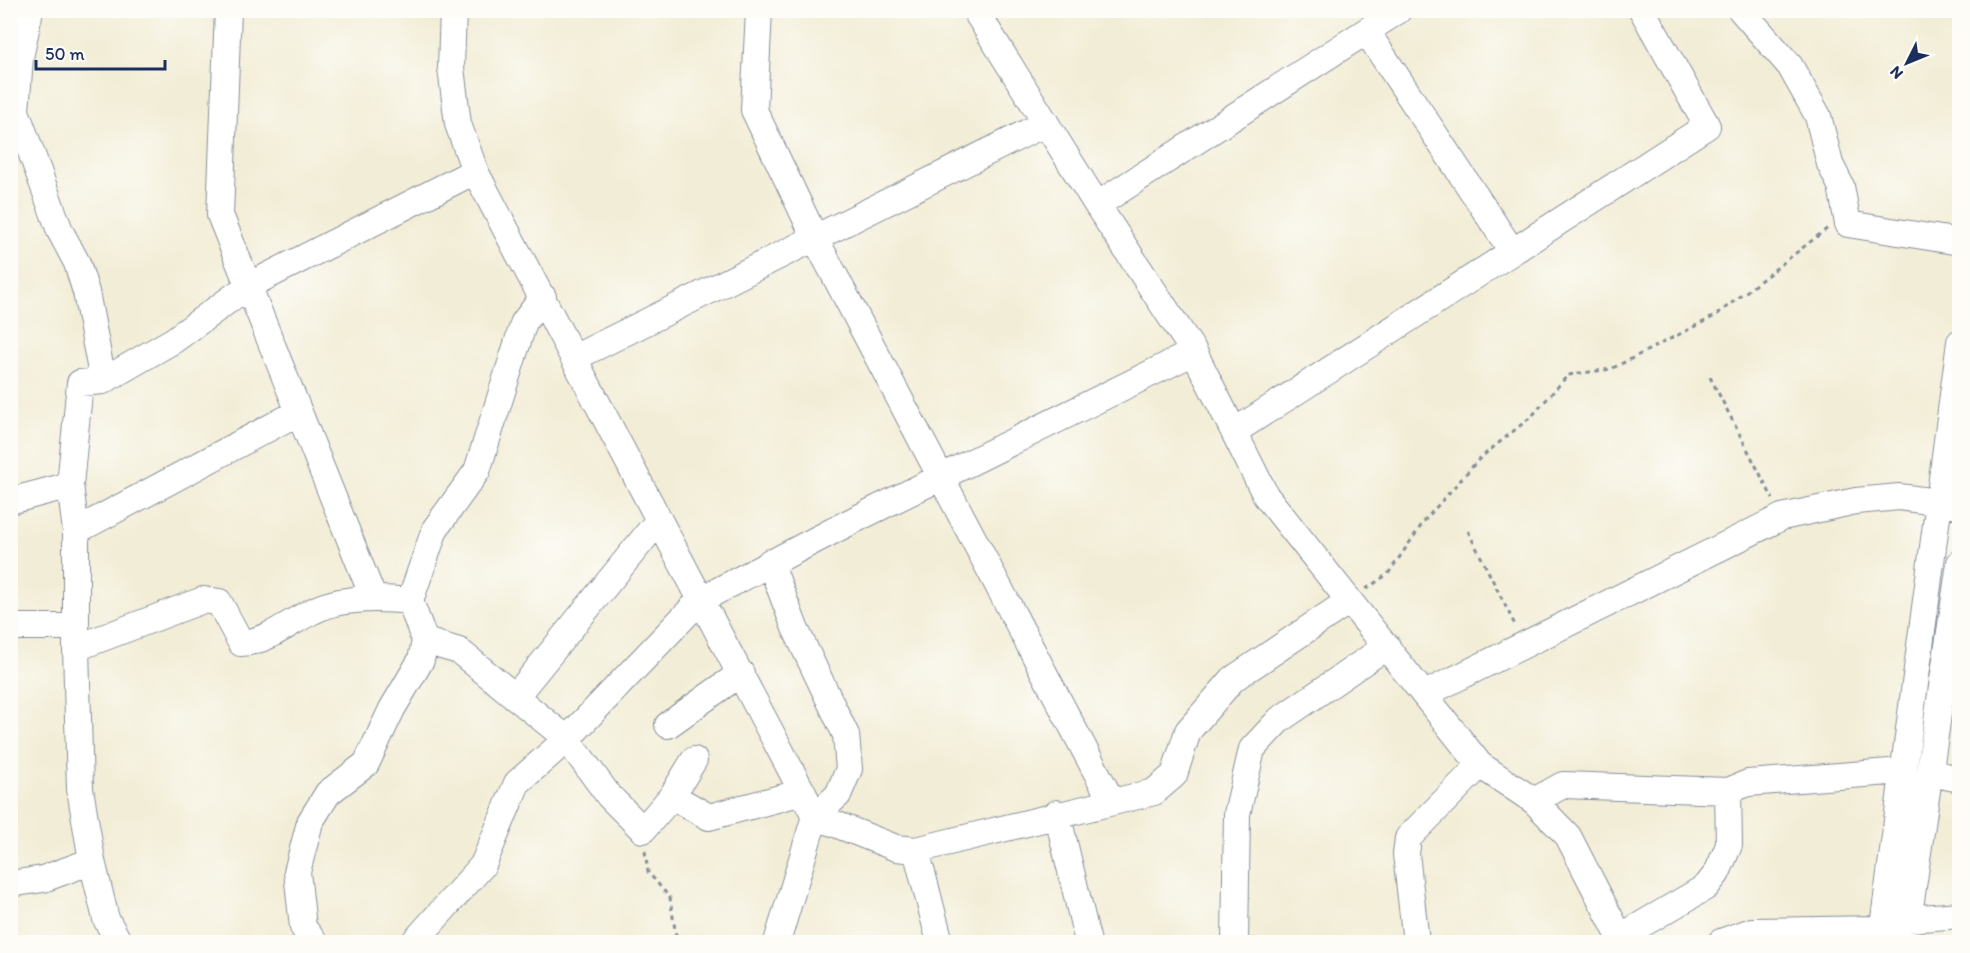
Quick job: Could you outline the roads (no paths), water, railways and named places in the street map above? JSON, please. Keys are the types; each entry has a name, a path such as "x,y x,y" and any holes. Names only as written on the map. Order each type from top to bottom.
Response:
{"street":[{"path":"30,10 20,58 16,111 60,231 77,263 86,292 104,381"},
{"path":"228,10 220,216 297,413 373,597"},
{"path":"453,10 451,68 458,124 475,171 815,816 896,848 916,850 1057,813 1154,792 1174,775 1188,731 1233,679 1349,601"},
{"path":"759,10 754,110 816,240 1111,800"},
{"path":"975,10 1097,205 1194,352 1266,496 1480,765 1534,801 1568,836 1620,940 1707,887 1729,845 1728,790"},
{"path":"1097,205 1399,10"},
{"path":"1235,431 1707,126 1642,10"},
{"path":"1741,10 1790,66 1818,116 1830,164 1841,186 1848,224 1959,242"},
{"path":"1367,32 1512,251"},
{"path":"574,358 816,240 1046,123"},
{"path":"118,942 106,919 92,861 80,789 76,531 70,485 80,383 104,381 174,340 248,285 475,171"},
{"path":"314,942 303,927 297,872 310,822 328,794 366,764 392,709 421,660 425,641 410,601 435,529 477,471 524,322 543,297"},
{"path":"1720,942 1752,931 1882,936 1903,771 1948,503 1959,342"},
{"path":"414,942 483,865 517,783 567,739 700,600 770,562 1194,352"},
{"path":"76,531 297,413"},
{"path":"10,501 70,485"},
{"path":"1425,694 1523,643 1782,517 1856,501 1899,498 1948,503"},
{"path":"515,697 658,521"},
{"path":"770,562 795,628 846,735 849,769 838,795 815,816 777,942"},
{"path":"1959,563 1907,931 1959,915"},
{"path":"10,627 76,637 203,600 219,602 241,643 259,642 315,609 373,597 410,601"},
{"path":"425,641 459,651 567,739 609,796 643,830 672,796 694,760"},
{"path":"1234,942 1237,814 1252,748 1279,720 1387,646"},
{"path":"668,725 741,673"},
{"path":"1416,942 1406,854 1408,838 1480,765"},
{"path":"1534,801 1563,785 1728,790 1748,783 1903,771"},
{"path":"1931,773 1959,779"},
{"path":"672,796 709,817 803,792"},
{"path":"1057,813 1088,942"},
{"path":"916,850 940,942"},
{"path":"10,884 43,879 92,861"}]}
